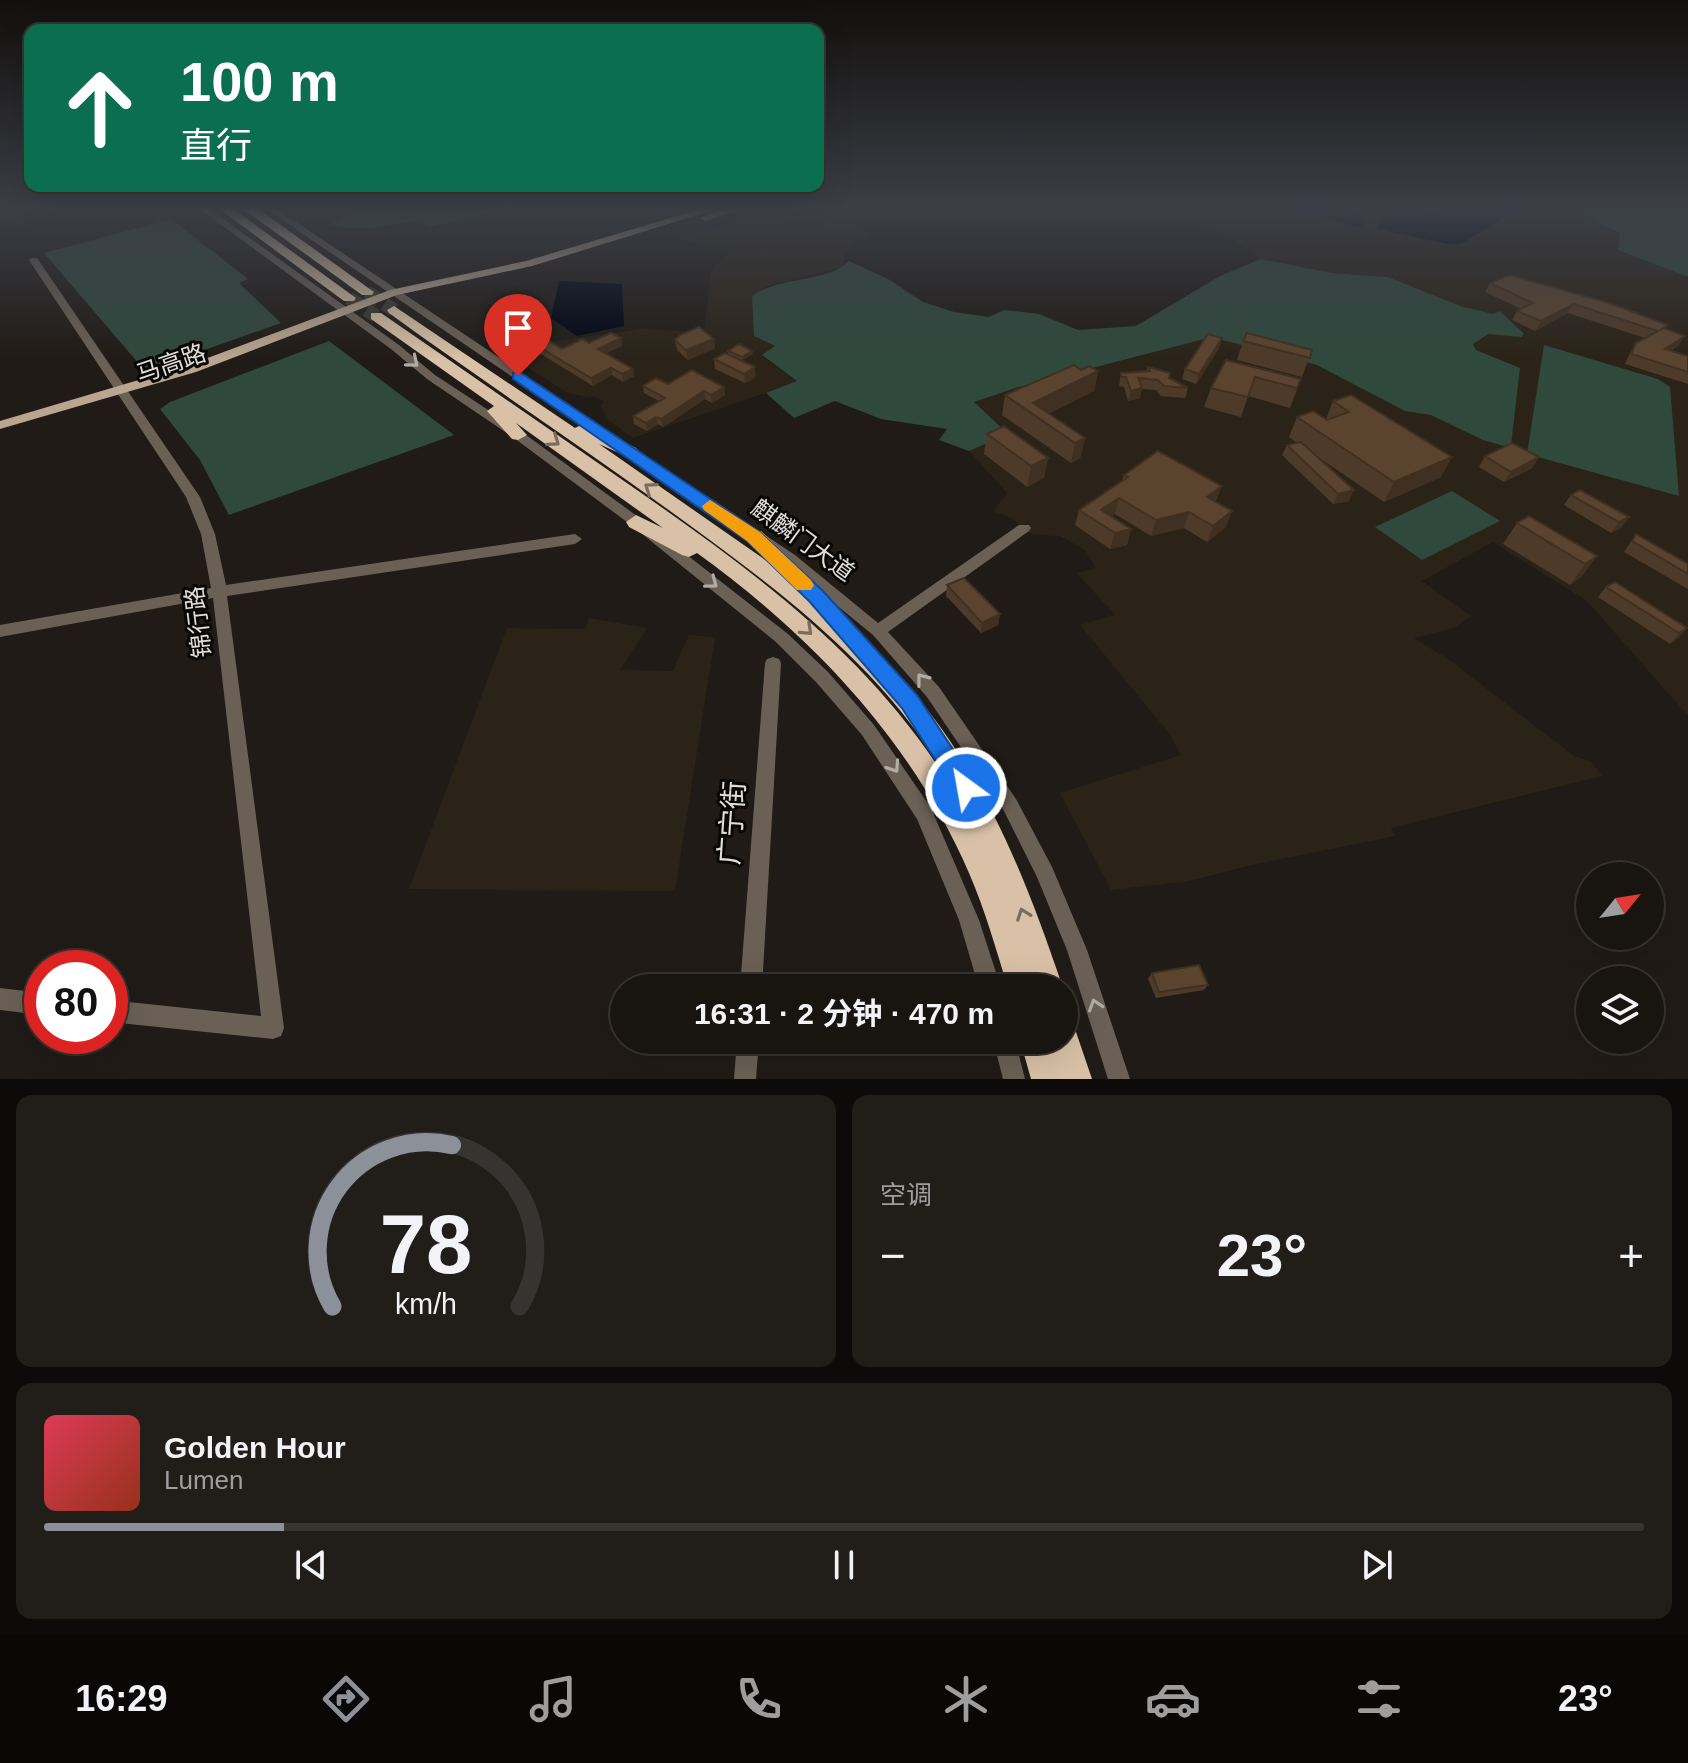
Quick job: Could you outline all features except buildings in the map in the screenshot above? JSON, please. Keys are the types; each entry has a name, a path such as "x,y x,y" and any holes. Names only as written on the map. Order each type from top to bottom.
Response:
{"highway":[{"path":"286,258 348,308"},
{"path":"319,258 367,292"},
{"path":"392,305 518,435"},
{"path":"392,305 785,585 863,653"},
{"path":"469,381 749,581 844,665 902,731 963,826 993,897 1018,974"},
{"path":"533,405 630,452"},
{"path":"636,522 749,581"},
{"path":"754,536 816,596 863,653 909,701 978,810 1003,861 1043,974"},
{"path":"1040,1054 1047,1079"},
{"path":"1068,1054 1076,1079"}],"main road":[{"name":"马高路","path":"0,436 244,361 348,308 392,305 534,273 544,269 553,258"},
{"name":"马高路","path":"0,425 125,396"}],"street":[{"path":"275,258 348,308 431,377 518,435 636,522 782,638 822,677 868,730 924,814 969,920 986,974"},
{"name":"麒麟门大道","path":"333,258 392,305 630,452 754,536 827,587 878,631 933,692 1010,805 1045,873 1077,950 1119,1079"},
{"name":"锦行路","path":"34,260 193,497 208,534 273,1028 128,1013"},
{"path":"878,631 1024,528"},
{"path":"0,631 218,592 575,539"},
{"name":"广宁街","path":"752,974 773,663"},
{"path":"0,999 24,1002"},
{"path":"745,1079 747,1054"},
{"path":"1008,1054 1014,1079"}],"shaded area":[{"path":"724,258 844,258 843,267 764,287 775,346 762,356 798,382 633,438 608,420 601,406 604,402 599,398 569,394 518,361 528,356 521,351 549,342 641,329 704,332 711,273"},
{"path":"1688,258 1688,716 1587,601 1493,542 1422,581 1471,616 1454,628 1414,638 1451,661 1574,756 1591,761 1602,776 1391,828 1395,836 1189,881 1111,890 1060,793 1181,755 1168,732 1080,625 1115,615 1077,573 1096,568 1085,550 1060,536 1031,534 1011,518 993,511 1007,493 969,451 1007,434 973,402 1019,387 1212,337 1388,277 1331,273 1261,259"},
{"path":"589,618 647,628 620,670 673,671 689,635 715,637 675,891 409,889 507,628 585,629"}],"green space":[{"path":"49,258 222,258 248,279 239,283 281,323 145,371"},
{"path":"1640,258 1688,258 1688,277"},
{"path":"1261,259 1331,273 1388,277 1460,306 1493,314 1500,311 1524,334 1521,337 1488,334 1473,344 1476,350 1520,368 1511,445 1483,440 1431,415 1405,411 1317,365 1212,337 1019,387 974,402 1008,434 969,451 939,440 947,429 881,419 835,401 794,418 766,393 797,381 762,355 775,346 754,336 752,296 776,285 829,273 849,261 888,279 923,302 954,312 989,317 1004,310 1039,314 1078,330 1136,326 1220,276"},
{"path":"329,341 454,435 229,515 200,460 160,409 170,402"},
{"path":"1544,345 1658,379 1670,387 1679,496 1527,454"},
{"path":"1452,491 1500,521 1422,560 1375,527"}],"water":[{"path":"559,281 622,284 624,326 577,336 551,318"}],"tunnel":[{"path":"367,292 394,310"},
{"path":"349,298 376,316"}],"slow traffic":[{"path":"710,506 754,536 804,585"}],"route":[{"path":"518,376 754,536 816,596 863,653 909,701 966,788"}]}
